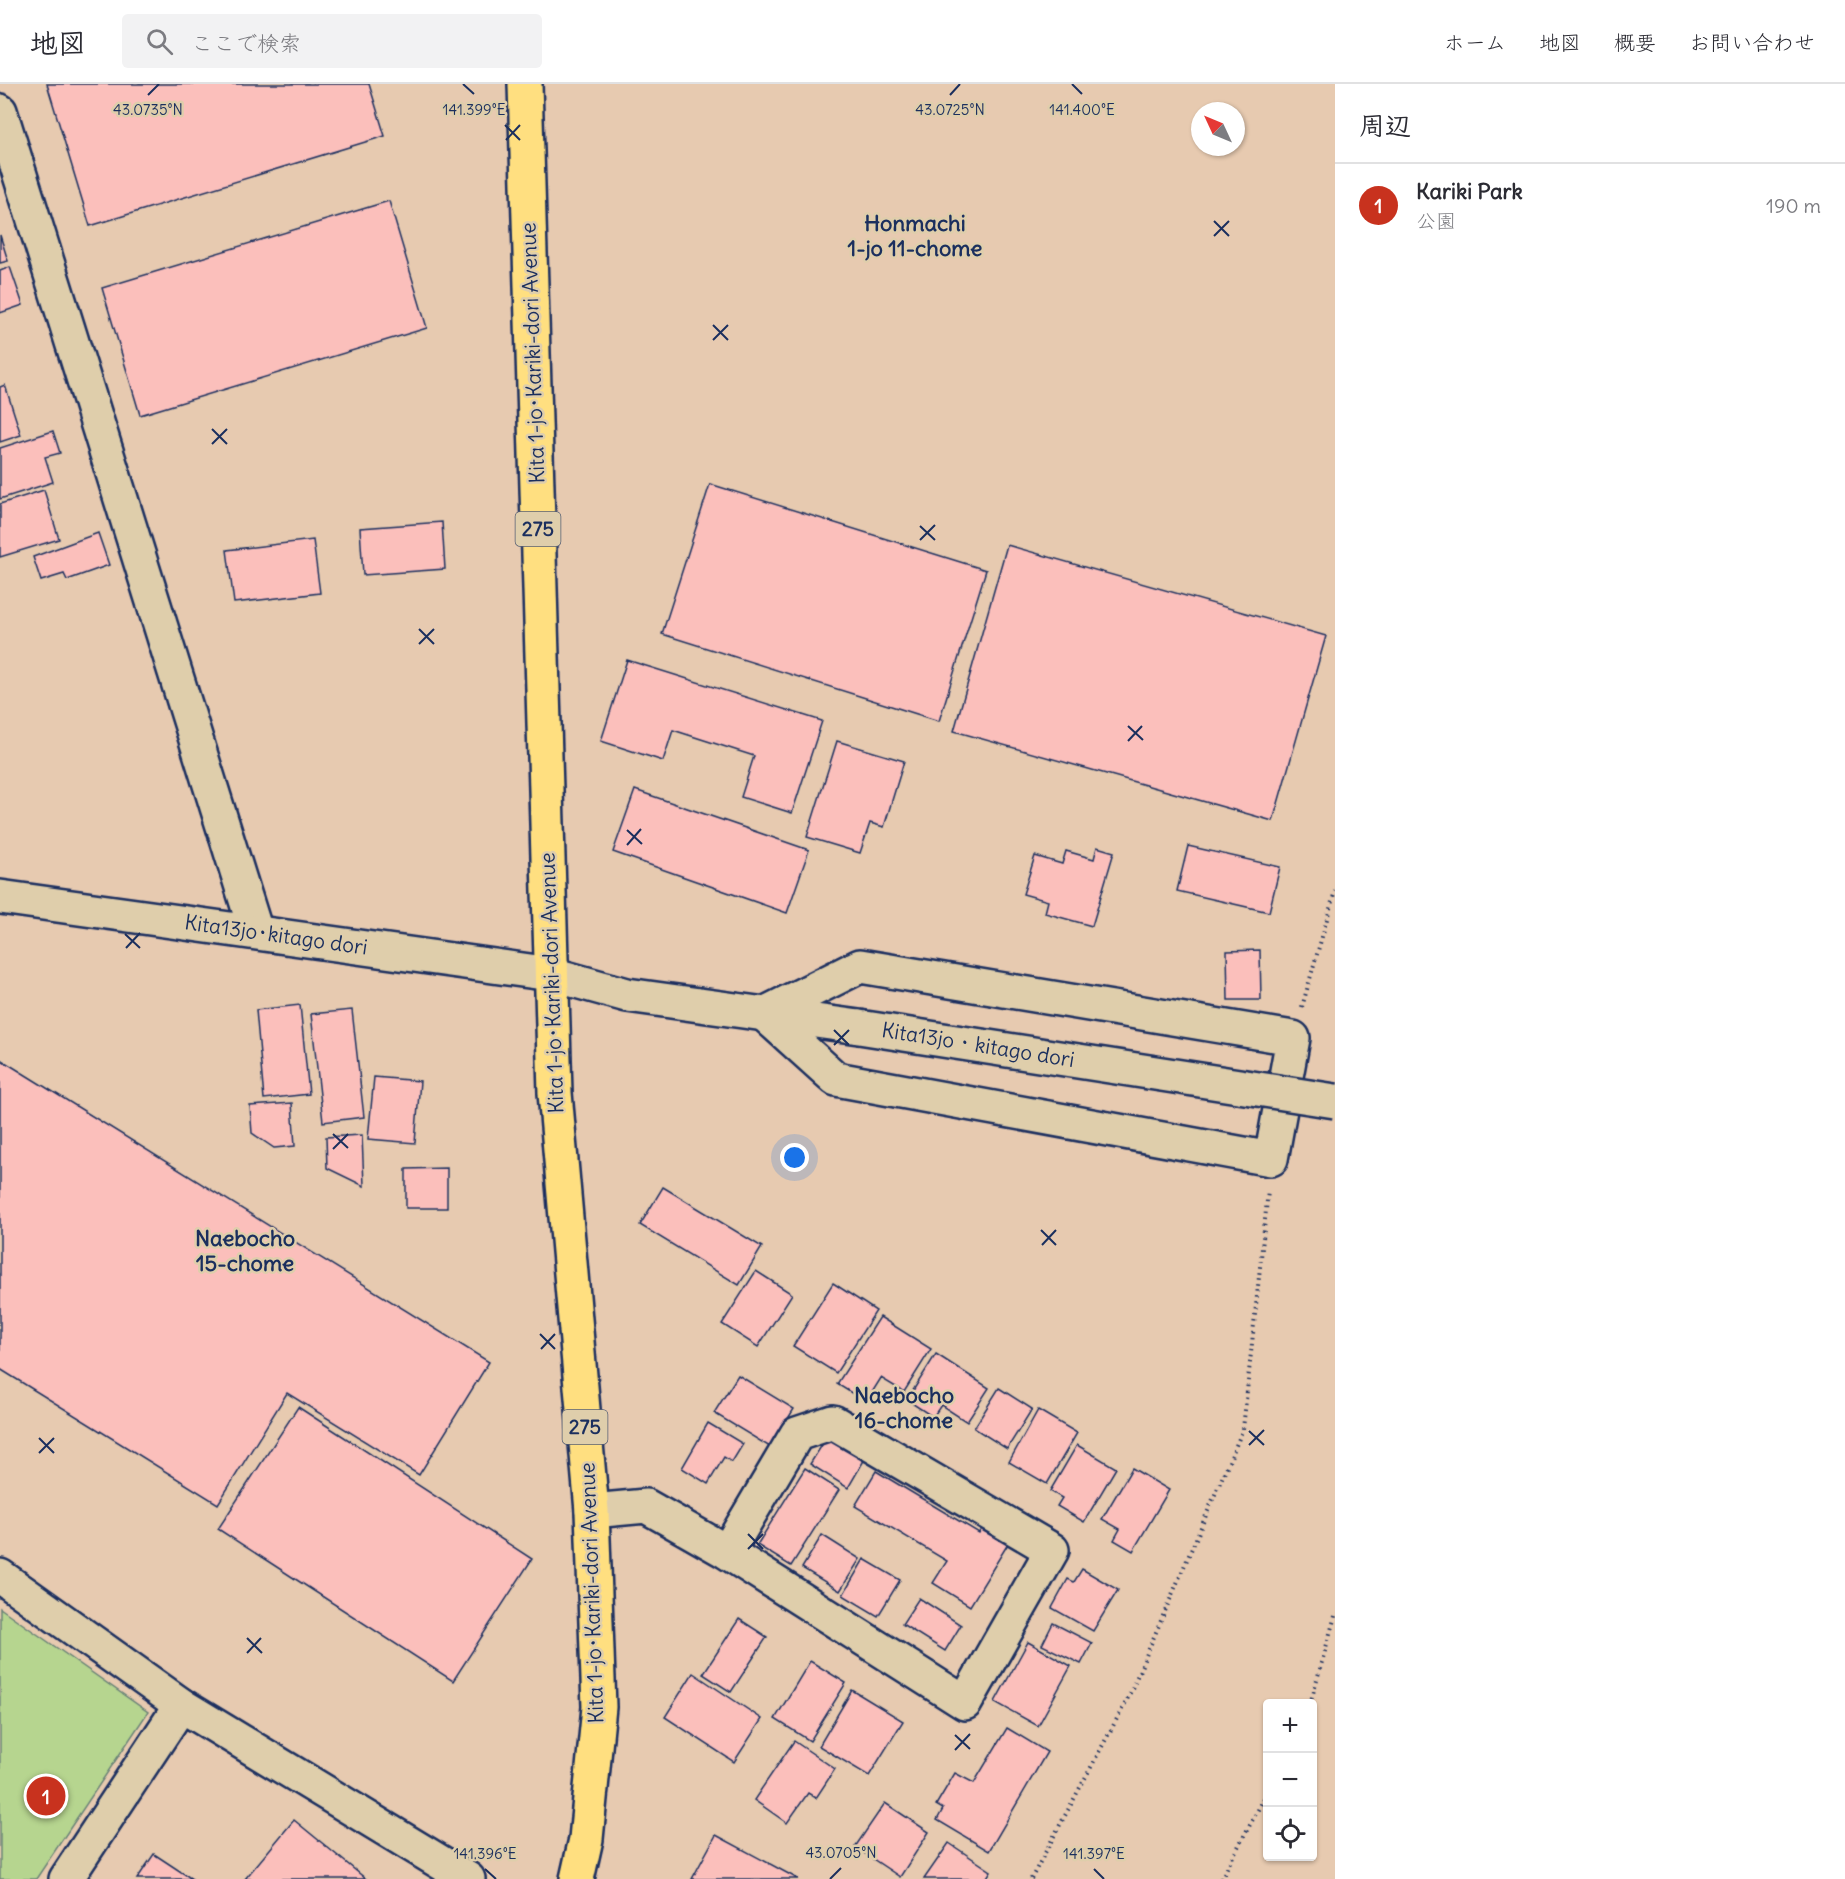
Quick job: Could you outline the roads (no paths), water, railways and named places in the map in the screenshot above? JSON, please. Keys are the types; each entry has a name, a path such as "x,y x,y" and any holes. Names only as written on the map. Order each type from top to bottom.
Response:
{"highway":[{"name":"Kita 1-jo･Kariki-dori Avenue","path":"525,84 555,1093 592,1510 599,1707 586,1839 578,1879"}],"street":[{"path":"0,111 256,932"},
{"name":"Kita13jo･kitago dori","path":"0,897 551,974"},
{"path":"860,966 1293,1038 1271,1159 836,1079 764,1014 860,966"},
{"name":"Kita13jo・kitago dori","path":"551,974 627,995 859,1027 1335,1101"},
{"path":"592,1510 646,1506 727,1552 965,1703 1052,1551 833,1422 797,1434 727,1552"},
{"path":"0,1576 181,1706 468,1879"},
{"path":"66,1879 181,1706"}],"place":[{"name":"Kariki Park","path":"46,1796"}],"district":[{"name":"Honmachi 1-jo 11-chome","path":"915,236"},
{"name":"Naebocho 15-chome","path":"245,1250"},
{"name":"Naebocho 16-chome","path":"904,1408"}]}
